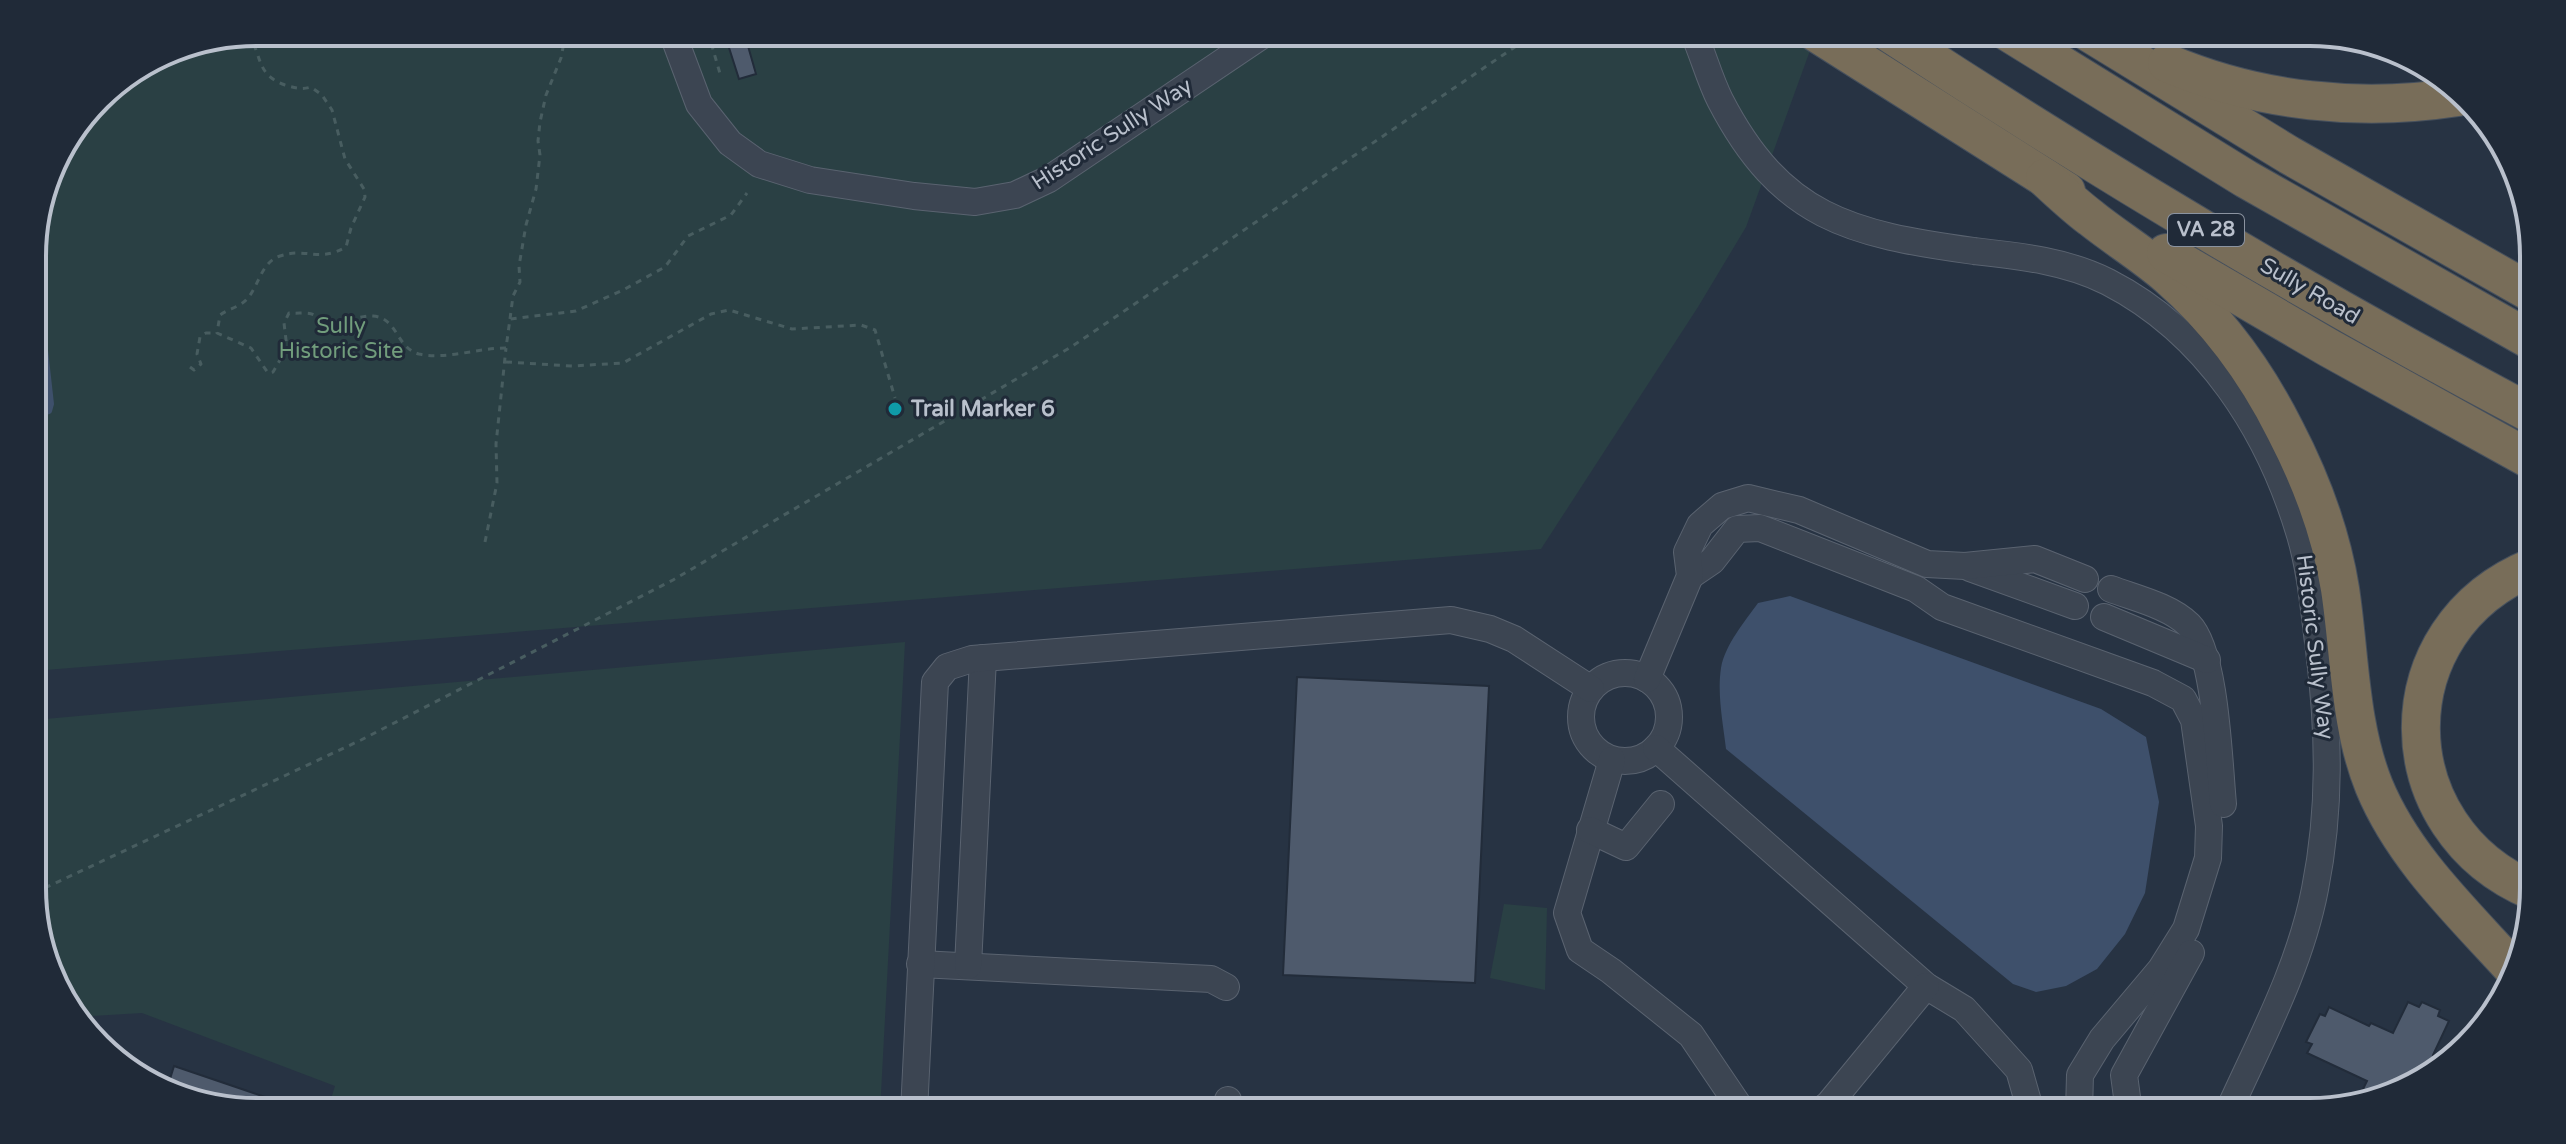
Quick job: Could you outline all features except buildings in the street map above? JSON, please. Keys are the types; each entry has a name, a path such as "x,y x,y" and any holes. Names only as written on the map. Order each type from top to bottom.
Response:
{"highway":[{"path":"1837,46 2045,178 2266,312 2520,454"},
{"name":"Sully Road","path":"1910,46 2234,247 2520,408"},
{"name":"VA 28","path":"2031,46 2246,179 2520,334"},
{"path":"2111,46 2289,155 2520,286"},
{"path":"2136,46 2184,70 2270,94 2323,102 2386,105 2448,98"},
{"path":"2045,178 2092,219 2149,260 2193,300 2232,345 2269,400 2315,495 2335,560 2354,704 2365,761 2374,786 2416,859 2506,961"},
{"path":"2520,573 2484,593 2455,623 2428,677 2420,717 2420,738 2429,782 2449,822 2461,839 2489,866 2520,885"}],"street":[{"name":"Historic Sully Way","path":"677,46 699,104 730,143 759,164 810,180 896,194 975,202 1015,195 1049,179 1246,46"},
{"name":"Historic Sully Way","path":"1699,46 1731,120 1761,162 1792,195 1827,216 1873,233 2060,264 2114,285 2151,308 2207,358 2238,399 2268,454 2300,536 2309,575 2327,729 2327,797 2319,867 2301,942 2234,1098"},
{"path":"1647,679 1690,576 1687,552 1700,525 1722,506 1748,498 1799,510 1927,564 1965,566 2035,559 2085,579"},
{"path":"1690,576 1712,561 1737,529 1760,528 1916,589 1942,607 2153,683 2183,699 2194,720 2209,826 2208,858 2186,929 2161,969 2102,1039 2080,1075 2079,1098"},
{"path":"1916,589 1927,564"},
{"path":"1965,566 2075,606"},
{"path":"2111,589 2169,612 2190,626 2207,660 2226,830 2224,866 2214,900 2195,945 2124,1075 2127,1098"},
{"path":"2104,617 2207,660"},
{"path":"915,1098 935,682 947,667 983,658 1451,620 1490,629 1514,639 1591,689"},
{"path":"968,966 983,658"},
{"path":"1636,674 1647,679 1665,699 1668,711 1664,737 1656,748 1636,760 1612,760 1599,754 1589,743 1581,716 1591,689 1611,675 1636,674"},
{"path":"1656,748 1926,986 1964,1009 2019,1070 2027,1098"},
{"path":"1612,760 1567,913 1580,950 1691,1035 1734,1098"},
{"path":"1590,830 1626,847 1661,804"},
{"path":"920,964 1211,979 1226,987"},
{"path":"1834,1098 1926,986"}],"path":[{"path":"217,333 220,315 245,302 264,269 279,256 308,253 322,257 346,247 365,197 364,189 345,159 332,110 322,95 311,87 301,90 272,80 264,71 253,46"},
{"path":"485,542 497,483 496,444 513,296 520,282 519,266 526,225 536,189 540,122 563,46"},
{"path":"712,46 721,77"},
{"path":"46,887 361,740 673,580 1071,347 1516,46"},
{"path":"510,319 576,311 623,290 665,267 688,236 731,215 747,193"},
{"path":"506,362 572,366 623,363 711,314 729,310 792,329 861,325 875,330 895,398"},
{"path":"190,367 194,370 201,364 197,354 200,337 206,333 217,333 251,348 268,373 273,372 287,348 284,323 289,313 314,314 319,316 325,327 348,323 362,316 377,316 388,320 405,349 418,354 436,356 474,349 506,348"}],"green space":[{"name":"Sully Historic Site","path":"1812,46 1746,227 1698,307 1541,549 46,670 46,243 53,202 74,151 89,128 118,98 151,74 176,62 229,48"},
{"path":"905,642 881,1098 331,1098 335,1086 142,1013 89,1016 62,968 48,915 46,719"},
{"path":"1504,904 1547,908 1545,990 1490,978"}],"water":[{"path":"1790,596 2101,709 2146,737 2159,802 2145,893 2125,934 2097,969 2066,986 2036,992 2013,984 1726,749 1720,688 1721,668 1727,651 1758,603"}],"waterway":[{"path":"46,359 51,404 46,412"}],"place":[{"name":"Trail Marker 6","path":"895,409"}]}
